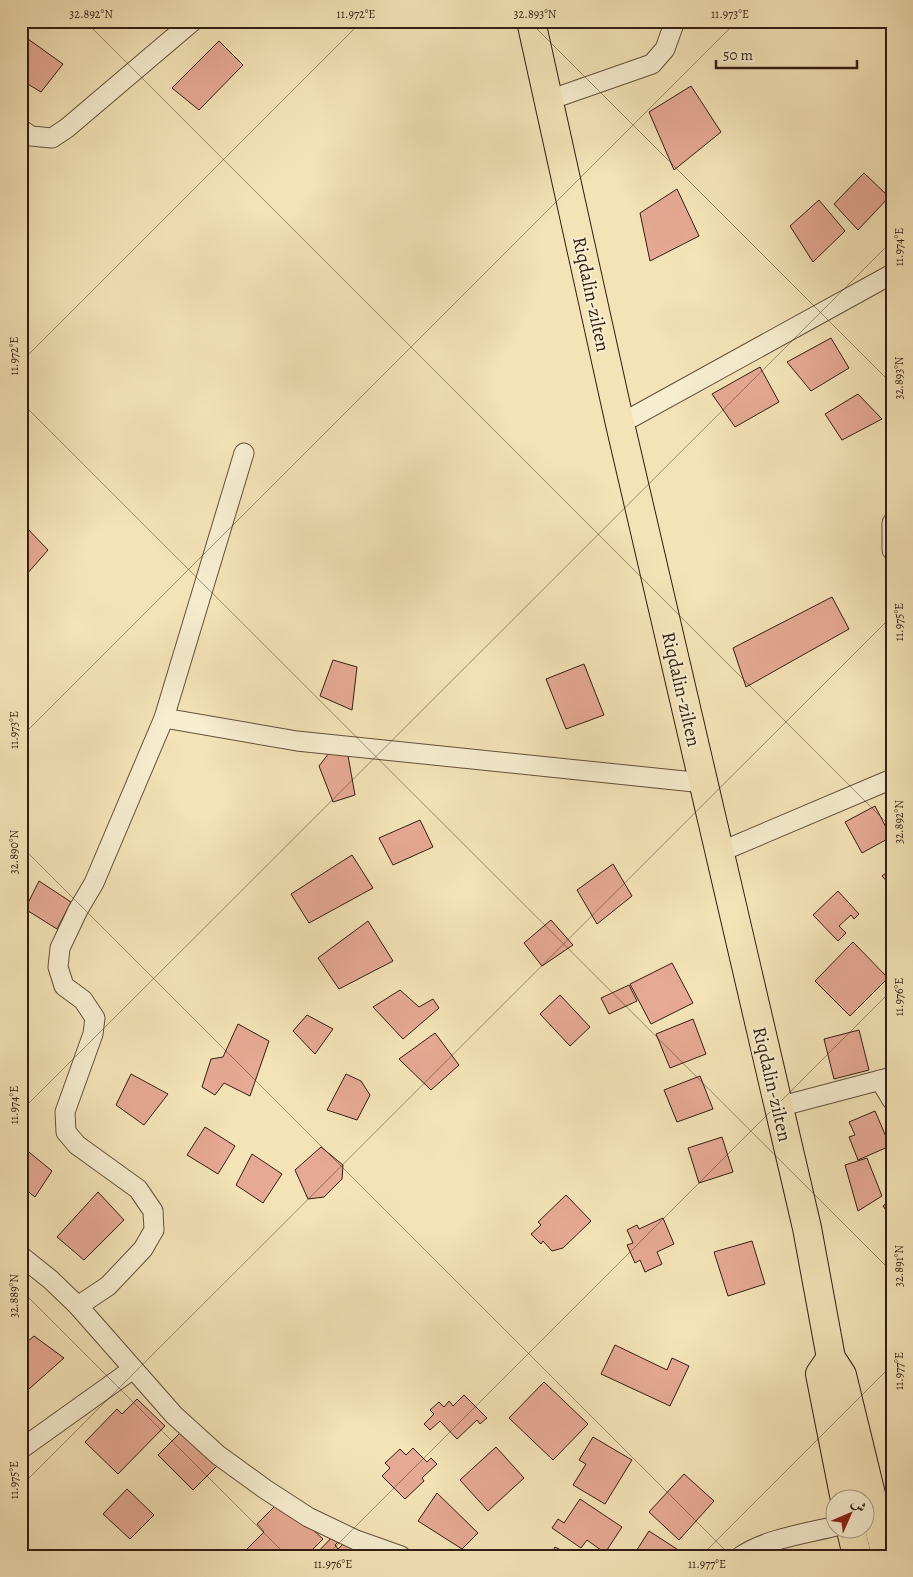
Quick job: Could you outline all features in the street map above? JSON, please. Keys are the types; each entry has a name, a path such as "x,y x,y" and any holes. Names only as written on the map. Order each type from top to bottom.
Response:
{"main road":[{"name":"Riqdalin-zilten","path":"531,21 620,424 807,1228 830,1358 842,1375 859,1450 884,1516 886,1556"},
{"path":"830,1358 820,1374 842,1490"},
{"path":"854,1540 858,1556"}],"street":[{"path":"21,128 31,136 52,138 67,128 193,21"},
{"path":"549,100 652,64 665,49 675,21"},
{"path":"620,424 892,274"},
{"path":"78,1306 108,1286 143,1249 154,1230 154,1211 138,1189 77,1145 66,1132 65,1112 93,1034 95,1018 83,1000 64,986 58,968 60,948 78,910 94,883 164,718 244,452"},
{"path":"892,523 892,550"},
{"path":"164,718 297,741 704,783"},
{"path":"720,852 892,779"},
{"path":"778,1107 886,1079 892,1100"},
{"path":"21,1256 51,1280 78,1306 174,1415 218,1455 308,1517 390,1554"},
{"path":"21,1449 134,1369"},
{"path":"741,1556 755,1547 826,1528"}],"building":[{"path":"28,39 63,64 41,92 21,80 21,48"},
{"path":"219,41 243,65 199,110 172,88"},
{"path":"691,86 721,132 674,170 649,112"},
{"path":"864,173 889,197 858,230 834,204"},
{"path":"677,189 699,236 650,261 640,213"},
{"path":"819,200 845,231 813,262 790,226"},
{"path":"831,338 849,368 811,391 787,362"},
{"path":"760,367 779,402 735,427 712,394"},
{"path":"858,394 882,419 842,440 825,414"},
{"path":"24,525 48,550 26,575 21,569 21,530"},
{"path":"832,597 849,629 746,687 733,648"},
{"path":"333,660 357,667 352,710 320,696"},
{"path":"584,664 604,715 566,729 546,679"},
{"path":"347,750 355,795 333,802 319,766 329,753"},
{"path":"875,806 891,837 862,853 845,822"},
{"path":"420,820 433,847 393,865 379,838"},
{"path":"352,855 373,888 309,923 291,894"},
{"path":"613,864 632,896 597,924 577,890"},
{"path":"892,868 892,887 882,876"},
{"path":"39,881 71,902 57,929 25,909"},
{"path":"838,891 859,914 854,919 851,915 839,926 846,933 838,941 813,915"},
{"path":"551,920 573,945 542,966 524,943"},
{"path":"368,921 393,961 339,989 318,958"},
{"path":"853,942 888,978 850,1016 815,981"},
{"path":"672,963 693,1003 651,1024 630,984"},
{"path":"629,985 637,1001 609,1014 601,998"},
{"path":"400,990 419,1007 433,999 439,1008 403,1039 373,1007"},
{"path":"560,995 590,1027 570,1046 540,1014"},
{"path":"307,1015 333,1029 315,1054 293,1031"},
{"path":"693,1019 706,1054 670,1068 656,1034"},
{"path":"238,1024 269,1041 250,1096 224,1083 215,1095 202,1087 211,1059 223,1057"},
{"path":"859,1030 869,1070 834,1079 824,1039"},
{"path":"435,1033 459,1065 431,1090 399,1059"},
{"path":"131,1074 168,1094 144,1125 116,1105"},
{"path":"346,1074 361,1081 370,1095 357,1120 327,1110"},
{"path":"700,1076 713,1109 677,1122 664,1090"},
{"path":"875,1111 890,1146 858,1160 849,1137 855,1135 849,1122"},
{"path":"205,1127 235,1146 218,1174 187,1155"},
{"path":"722,1137 733,1172 699,1183 688,1148"},
{"path":"321,1147 343,1165 342,1179 324,1197 308,1199 295,1170"},
{"path":"24,1148 52,1171 35,1197 21,1186 21,1152"},
{"path":"252,1154 282,1174 263,1203 236,1185"},
{"path":"867,1158 882,1196 858,1211 845,1165"},
{"path":"98,1192 124,1220 84,1260 57,1237"},
{"path":"566,1195 591,1221 563,1248 552,1251 543,1241 541,1244 531,1234 541,1225 538,1222"},
{"path":"892,1199 892,1218 883,1206"},
{"path":"663,1218 674,1244 657,1252 662,1264 645,1272 640,1260 635,1263 627,1245 633,1243 627,1230 637,1225 639,1229"},
{"path":"752,1241 765,1284 728,1296 714,1252"},
{"path":"34,1336 64,1358 29,1389 21,1382 21,1347"},
{"path":"615,1345 667,1370 672,1358 689,1366 670,1406 601,1374"},
{"path":"544,1382 588,1424 553,1460 509,1418"},
{"path":"464,1395 487,1418 480,1424 477,1420 457,1439 440,1421 430,1430 424,1424 434,1414 430,1410 439,1402 444,1407 449,1401 453,1406"},
{"path":"137,1399 165,1426 118,1474 85,1442 117,1409 122,1414"},
{"path":"184,1429 219,1464 193,1490 158,1455"},
{"path":"593,1437 632,1460 605,1504 573,1485 586,1464 579,1460"},
{"path":"496,1447 524,1478 488,1511 460,1480"},
{"path":"413,1448 427,1462 431,1458 437,1464 422,1478 424,1481 405,1499 382,1476 390,1468 385,1463 400,1449 406,1455"},
{"path":"684,1474 714,1501 679,1540 649,1512"},
{"path":"127,1489 154,1515 130,1539 103,1514"},
{"path":"437,1493 478,1533 462,1549 418,1521"},
{"path":"580,1499 622,1527 605,1553 587,1540 581,1548 552,1528 558,1519 564,1523"},
{"path":"278,1503 289,1508 323,1539 306,1556 254,1556 247,1549 264,1532 257,1524"},
{"path":"649,1531 683,1553 681,1556 633,1556"},
{"path":"336,1533 341,1539 335,1545 338,1549 348,1539 365,1556 314,1556"},
{"path":"555,1547 572,1556 550,1556"}]}
